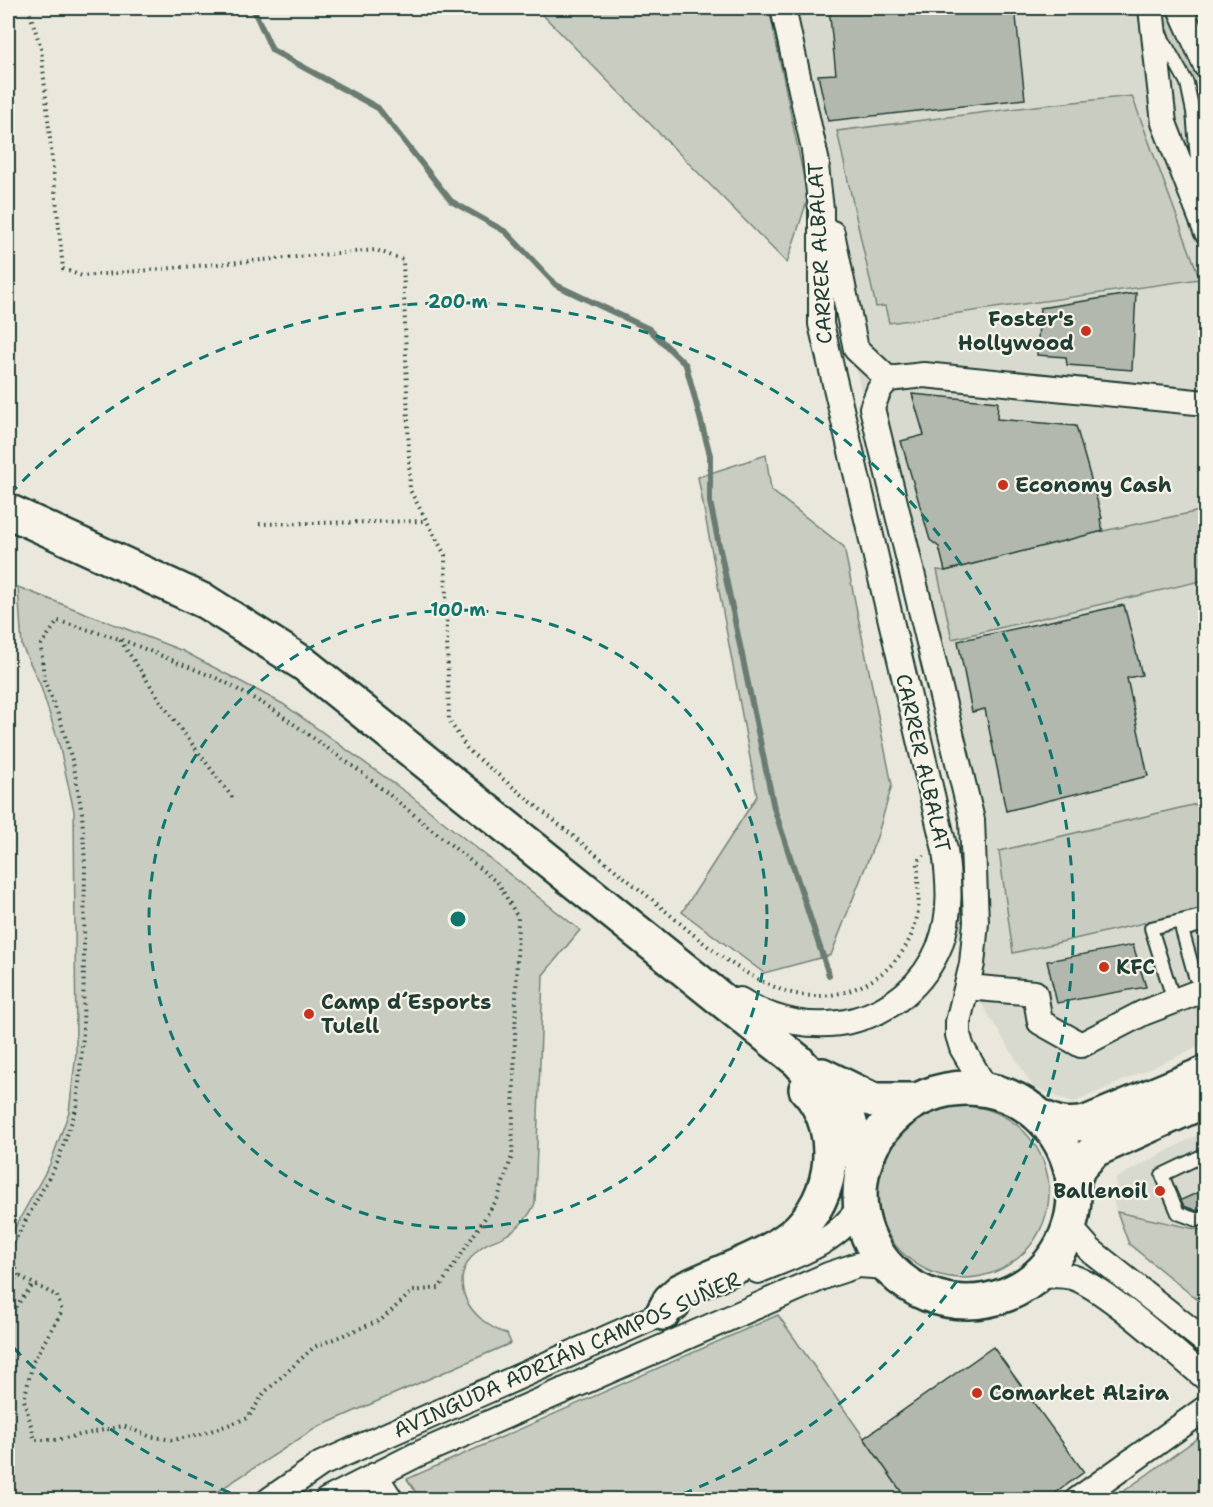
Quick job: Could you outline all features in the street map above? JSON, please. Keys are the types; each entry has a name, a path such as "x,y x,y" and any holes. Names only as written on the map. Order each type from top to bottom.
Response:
{"main road":[{"path":"8,511 206,602 304,664 798,1061 848,1116 863,1167"},
{"path":"663,951 727,1022 796,1078 812,1095 823,1115 830,1137 831,1156 824,1191 808,1218 796,1232 774,1248 680,1292 670,1300 663,1313"},
{"path":"798,1061 848,1090 873,1100 916,1100"},
{"path":"1040,1116 1056,1136 1068,1158 1073,1182 1074,1204 1069,1226 1056,1254 1035,1277 1007,1294 976,1301 954,1300 944,1299 913,1288 888,1268 869,1239 860,1206 863,1167 877,1135 888,1122 916,1100 938,1091 962,1088 986,1089 1015,1099 1055,1124 1069,1126 1086,1123 1206,1073"},
{"path":"1073,1182 1079,1167 1095,1150 1191,1114 1206,1100"}],"street":[{"name":"CARRER ALBALAT","path":"783,8 856,349 888,379 879,390 872,408 972,820 976,922 967,987 958,1022 958,1035 962,1048 986,1089"},
{"path":"1180,8 1206,66"},
{"path":"1152,14 1164,123 1202,223"},
{"name":"CARRER ALBALAT","path":"576,881 684,956 753,1009 783,1021 829,1026 879,1011 896,1000 921,976 940,944 948,916 949,880 945,850 824,342 820,297 821,200 814,148"},
{"path":"888,379 924,375 1206,403"},
{"path":"967,987 1035,993 1040,1022 1081,1045 1143,1013 1206,989"},
{"path":"1117,1111 1133,1088 1206,1055"},
{"name":"AVINGUDA ADRIÁN CAMPOS SUÑER","path":"269,1500 321,1464 823,1242 846,1227 860,1206"},
{"path":"1069,1226 1099,1257 1206,1342"},
{"name":"AVINGUDA ADRIÁN CAMPOS SUÑER","path":"327,1500 375,1475 828,1275 858,1265 888,1268"},
{"path":"1035,1277 1051,1275 1073,1277 1098,1291 1206,1378"},
{"path":"1077,1500 1206,1408"},
{"path":"375,1475 391,1500"}],"lane":[{"path":"1174,1001 1151,928 1206,915"},
{"path":"1206,924 1182,930 1195,976 1206,976"},
{"path":"1206,1154 1162,1175 1178,1213 1197,1220 1206,1216"}],"path":[{"path":"28,8 42,48 63,269 82,276 376,250 403,260 410,490 446,555 449,720 468,750 676,920 745,971 786,991 818,996 843,993 879,977 896,960 914,929 919,909 918,861 924,855 945,850"},
{"path":"259,524 426,521"},
{"path":"58,621 120,639 221,680 274,710 365,775 499,884 518,918 512,1156 498,1198 438,1288 413,1291 381,1320 314,1347 264,1393 248,1418 202,1434 172,1440 149,1436 123,1426 56,1440 34,1440 24,1400 33,1362 62,1311 57,1296 19,1276 8,1252 57,1163 77,1107 83,1036 85,865 82,813 74,767 44,680 41,645 58,621"},
{"path":"120,639 168,712 235,801"},
{"path":"8,1283 19,1276"},
{"path":"8,1316 33,1285"}],"shaded area":[{"path":"536,8 769,8 808,198 787,263"},
{"path":"773,8 1205,8 1205,1044 1073,1103 1033,1087 958,966 960,821"},
{"path":"1161,8 1165,8 1205,85 1205,179 1202,146"},
{"path":"1132,96 1200,279 889,323 885,306 876,307 837,131"},
{"path":"766,455 771,490 844,547 892,785 877,837 831,955 764,973 682,912 757,796 698,477"},
{"path":"1205,510 1205,580 952,639 937,570 945,571 1103,531"},
{"name":"Camp d´Esports Tulell","path":"18,587 183,651 283,704 407,793 580,930 543,975 535,1203 528,1216 516,1228 479,1249 468,1261 463,1274 462,1287 472,1310 482,1320 507,1334 511,1343 316,1428 206,1499 8,1499 8,1240 50,1164 69,1112 76,1053 74,811 59,744 40,684 22,646"},
{"path":"1205,802 1205,909 1013,953 999,851"},
{"path":"963,1106 980,1107 996,1112 1011,1120 1024,1131 1035,1144 1043,1159 1048,1175 1048,1209 1043,1225 1035,1240 1024,1253 1011,1264 996,1272 980,1277 963,1278 946,1277 930,1272 915,1264 902,1253 891,1240 883,1225 878,1209 877,1192 878,1175 883,1159 891,1144 902,1131 915,1120 930,1112 946,1107"},
{"name":"Ballenoil","path":"1205,1131 1205,1231 1117,1212 1114,1204 1116,1178"},
{"path":"1117,1212 1205,1231 1205,1306 1129,1244"},
{"path":"778,1315 907,1499 421,1500 407,1479"},
{"path":"1205,1433 1205,1499 1113,1499"}],"building":[{"path":"829,8 1015,8 1025,99 828,121 818,75 836,74"},
{"name":"Foster's Hollywood","path":"1136,293 1132,370 1067,365 1066,357 1037,355 1040,308"},
{"name":"Economy Cash","path":"912,394 998,402 997,419 1076,426 1102,518 1100,519 1103,531 945,571 939,547 930,540 901,441 924,435"},
{"path":"1124,605 1142,675 1127,678 1148,776 1006,811 985,709 972,712 958,641"},
{"path":"1133,945 1146,987 1057,1003 1047,961"},
{"path":"1206,1189 1206,1208 1197,1211 1184,1206 1181,1200"},
{"name":"Comarket Alzira","path":"993,1347 1084,1472 1046,1500 907,1500 864,1438"}],"waterway":[{"path":"253,8 272,50 378,108 451,201 506,232 556,285 649,329 686,365 710,455 710,502 774,808 829,975"}],"place":[{"name":"Foster's Hollywood","path":"1086,331"},
{"name":"Economy Cash","path":"1003,485"},
{"name":"KFC","path":"1104,967"},
{"name":"Camp d´Esports Tulell","path":"309,1014"},
{"name":"Ballenoil","path":"1160,1191"},
{"name":"Comarket Alzira","path":"977,1393"}]}
